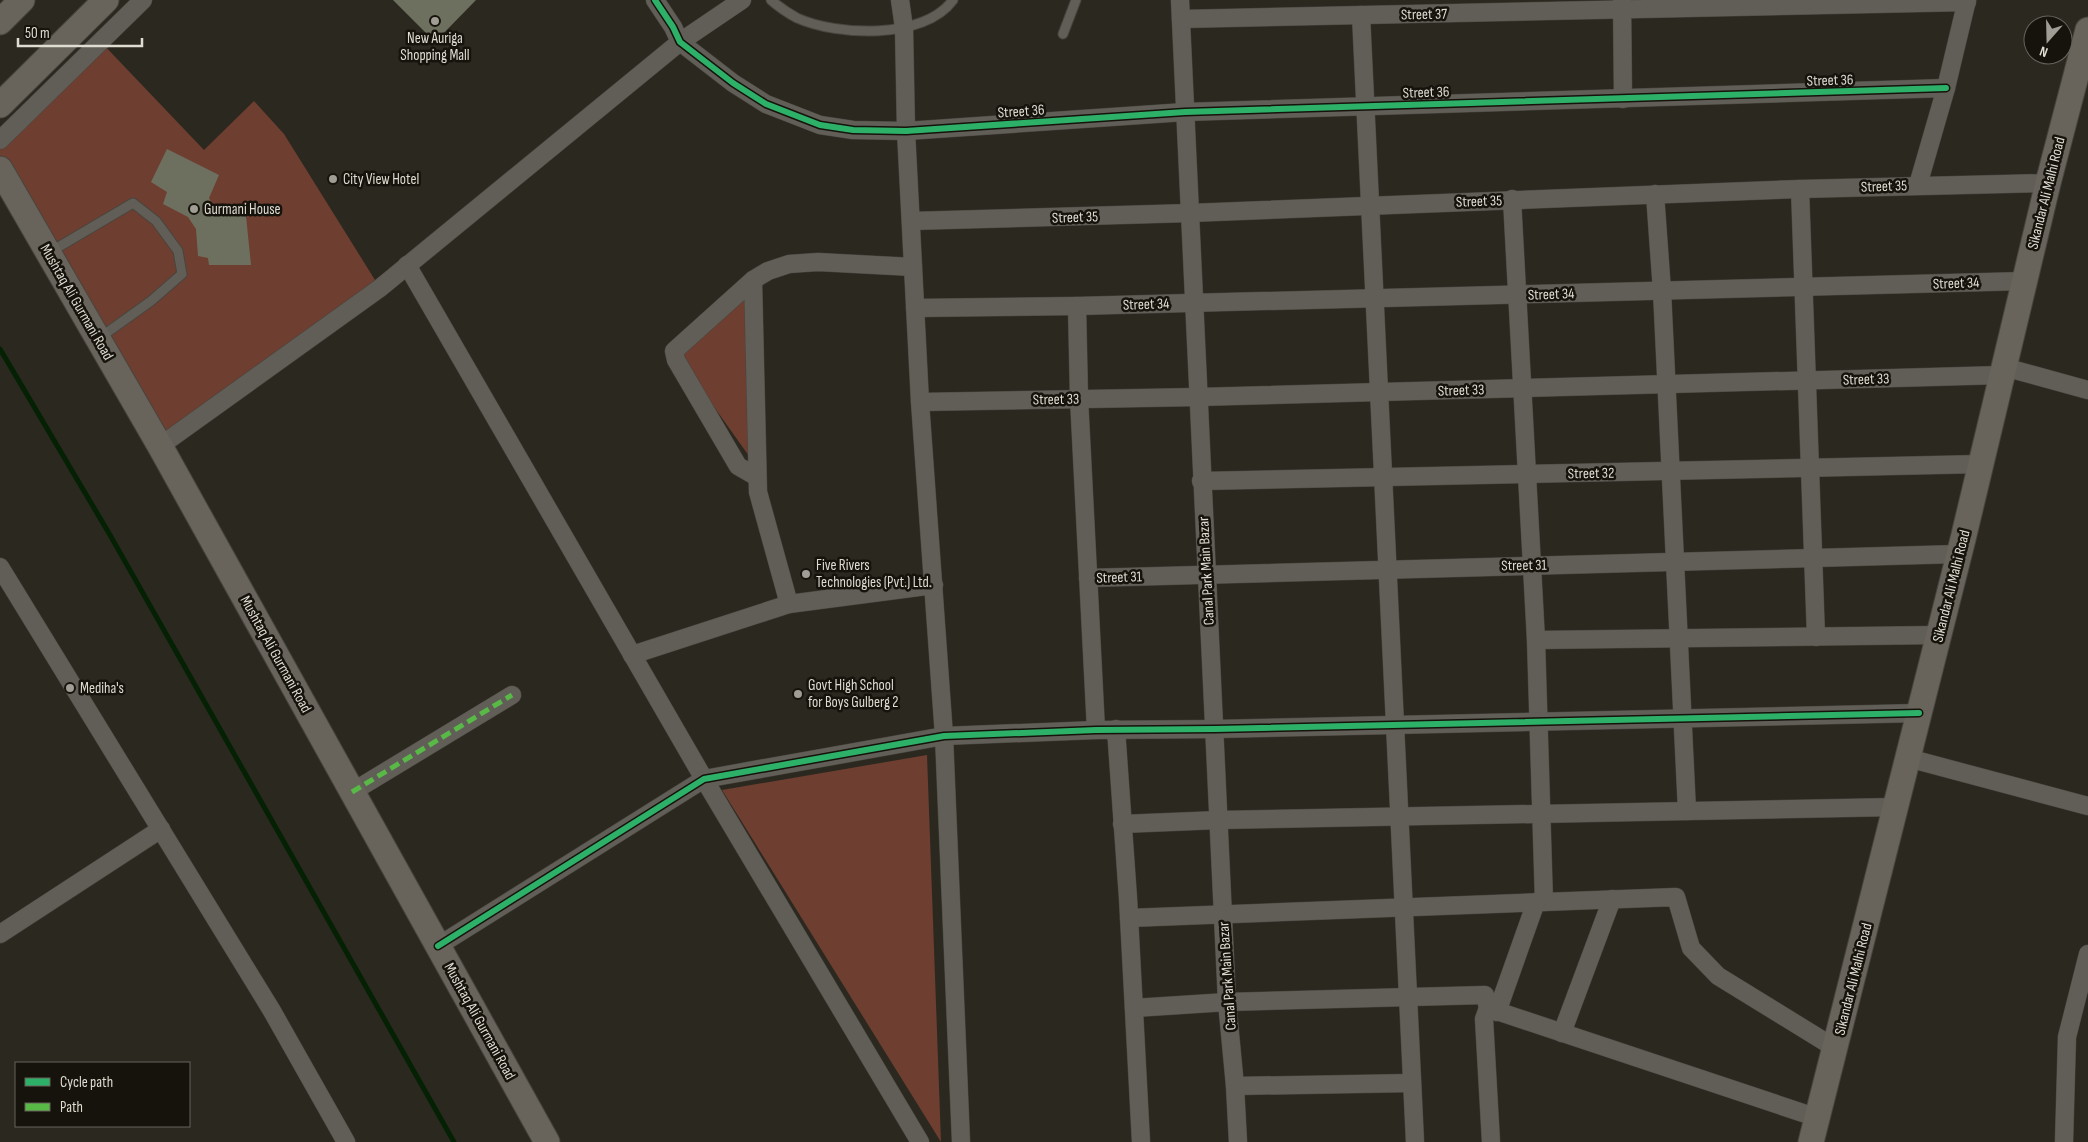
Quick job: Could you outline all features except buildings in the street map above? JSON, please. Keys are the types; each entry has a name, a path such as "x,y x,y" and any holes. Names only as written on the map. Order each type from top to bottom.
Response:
{"street":[{"path":"0,22 22,0"},
{"path":"0,104 106,0"},
{"path":"0,140 144,0"},
{"path":"655,0 673,27 680,42"},
{"path":"160,446 372,293 680,42 742,0"},
{"path":"900,0 904,28 906,132 920,402 944,736 961,1142"},
{"name":"Canal Park Main Bazar","path":"1180,0 1227,1002 1238,1142"},
{"path":"1918,185 1946,88 1967,1"},
{"name":"Street 37","path":"1181,20 1622,5 1967,1"},
{"path":"1622,5 1623,99"},
{"path":"1361,15 1415,1142"},
{"name":"Sikandar Ali Malhi Road","path":"1811,1142 1939,635 2048,183 2088,30"},
{"name":"Street 36","path":"680,42 734,83 766,104 820,125 853,130 906,132 1186,112 1946,88"},
{"name":"Mushtaq Ali Gurmani Road","path":"0,169 160,446 547,1142"},
{"name":"Street 35","path":"911,221 1190,213 1918,185 2048,183"},
{"path":"1800,189 1816,637"},
{"path":"1655,194 1667,384 1687,811"},
{"path":"1491,1142 1484,1019 1493,1010 1540,902 1541,814 1536,640 1512,200"},
{"path":"757,477 738,466 676,360 674,351 753,280 768,271 789,264 818,262 913,267"},
{"path":"407,265 704,780 920,1142"},
{"path":"753,280 757,477 760,503 789,604"},
{"name":"Street 34","path":"915,308 1078,306 2025,281"},
{"path":"1078,306 1079,398 1096,730"},
{"name":"Street 33","path":"920,402 1198,397 1807,380 2003,371 2088,390"},
{"name":"Street 32","path":"1202,481 1981,464"},
{"name":"Street 31","path":"1088,578 1387,568 1959,554"},
{"path":"0,567 272,1011 346,1142"},
{"path":"632,655 789,604 934,585"},
{"path":"1536,640 1939,635"},
{"path":"352,792 512,695"},
{"path":"438,946 704,780 944,736 1116,729 1215,729 1919,713"},
{"path":"1116,729 1129,918 1141,1142"},
{"path":"1908,758 2088,806"},
{"path":"1122,824 1219,820 1896,807"},
{"path":"0,934 160,829"},
{"path":"1129,918 1676,897 1690,948 1718,976 1836,1048"},
{"path":"1562,1033 1612,900"},
{"path":"2064,1142 2067,1037 2088,954"},
{"path":"1134,1008 1227,1002 1485,996 1493,1010 1818,1118"},
{"path":"1235,1086 1412,1083"}],"lane":[{"path":"771,0 797,18 833,28 868,32 904,28 930,18 953,0"},
{"path":"1063,34 1076,0"},
{"path":"48,253 132,203 156,221 178,251 182,274 150,301 98,339"}],"shaded area":[{"path":"101,42 204,150 254,101 284,134 380,288 160,446 0,169 0,140"},
{"path":"749,296 749,456 682,362 680,353"},
{"path":"927,755 941,1142 722,790"}],"waterway":[{"path":"0,349 110,535 454,1142"}],"marked path":[{"path":"352,792 512,695"}],"cycle path":[{"path":"655,0 673,27 680,42 733,83 766,104 820,125 853,130 906,131 1185,112 1946,88"},
{"path":"438,946 704,779 944,736 1096,730 1919,713"}],"place":[{"name":"New Auriga Shopping Mall","path":"435,21"},
{"name":"City View Hotel","path":"333,179"},
{"name":"Gurmani House","path":"194,209"},
{"name":"Five Rivers Technologies (Pvt.) Ltd.","path":"806,574"},
{"name":"Mediha's","path":"70,688"},
{"name":"Govt High School for Boys Gulberg 2","path":"798,694"}]}
